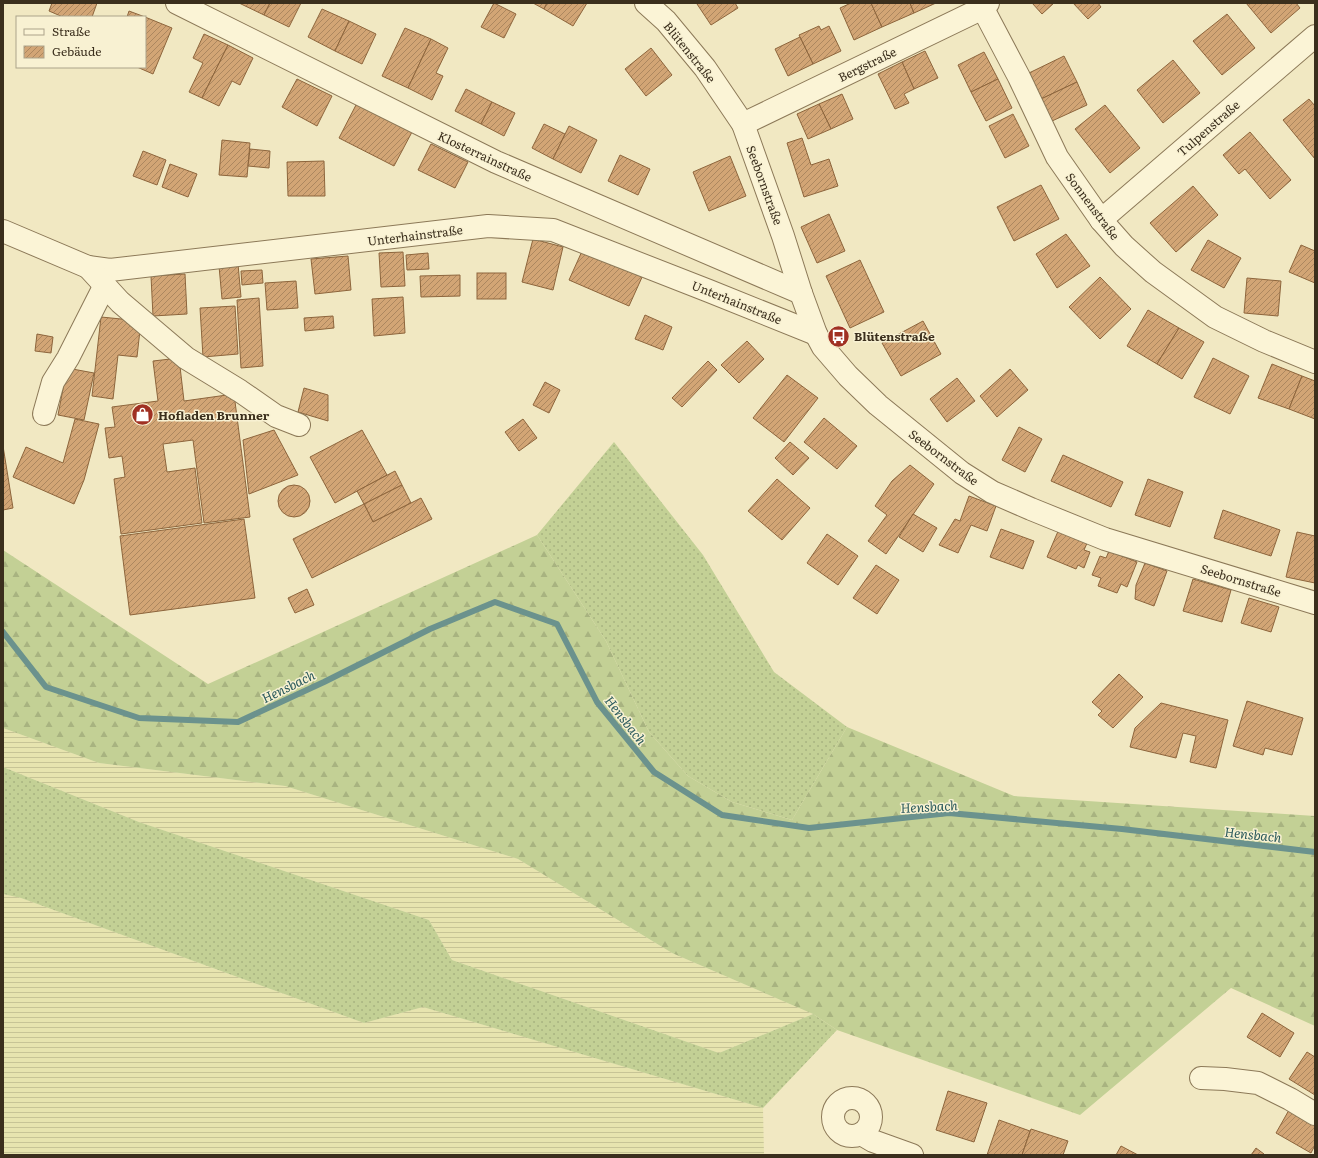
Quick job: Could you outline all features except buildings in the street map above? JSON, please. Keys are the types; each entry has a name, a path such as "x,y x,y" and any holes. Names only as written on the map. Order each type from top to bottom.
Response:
{"street":[{"name":"Klosterrainstraße","path":"177,3 496,162 801,293"},
{"name":"Blütenstraße","path":"646,3 666,21 705,68 743,124"},
{"name":"Bergstraße","path":"743,124 984,5"},
{"name":"Sonnenstraße","path":"984,5 1056,157 1101,220 1124,246 1154,272 1215,317 1264,341 1315,362"},
{"name":"Tulpenstraße","path":"1101,220 1315,36"},
{"name":"Seebornstraße","path":"743,124 816,334 823,347 848,376 878,405 962,472 992,492 1031,510 1105,539 1315,603"},
{"name":"Unterhainstraße","path":"3,232 88,268 110,270 488,226 553,230 816,334"},
{"path":"88,268 120,302 186,358 240,391 276,416 298,425"},
{"path":"44,414 53,382 68,358 105,285"},
{"path":"1201,1078 1258,1083 1290,1099 1315,1114"},
{"path":"861,1134 873,1141 912,1155"}],"shaded area":[{"path":"3,728 99,763 285,786 518,859 672,953 813,1014 719,1053 452,960 429,920 139,822 3,767"},
{"path":"3,894 21,898 364,1023 423,1007 763,1108 764,1155 3,1155"}],"green space":[{"path":"614,442 703,555 774,672 847,727 792,820 732,802 688,776 649,732 606,641 537,535"},
{"path":"537,535 606,641 649,732 688,776 732,802 792,820 847,727 1014,796 1315,816 1315,1026 1231,988 1080,1115 837,1030 813,1014 672,953 518,859 285,786 99,763 3,728 3,550 208,684"},
{"path":"3,767 139,822 429,920 452,960 719,1053 813,1014 837,1030 763,1108 423,1007 364,1023 21,898 3,894"}],"waterway":[{"name":"Hensbach","path":"3,632 46,687 139,718 238,722 324,682 430,629 495,602 557,624 597,702 654,772 722,815 809,828 949,813 1122,829 1315,852"}],"place":[{"name":"Blütenstraße","path":"838,336"},
{"name":"Hofladen Brunner","path":"143,415"}]}
